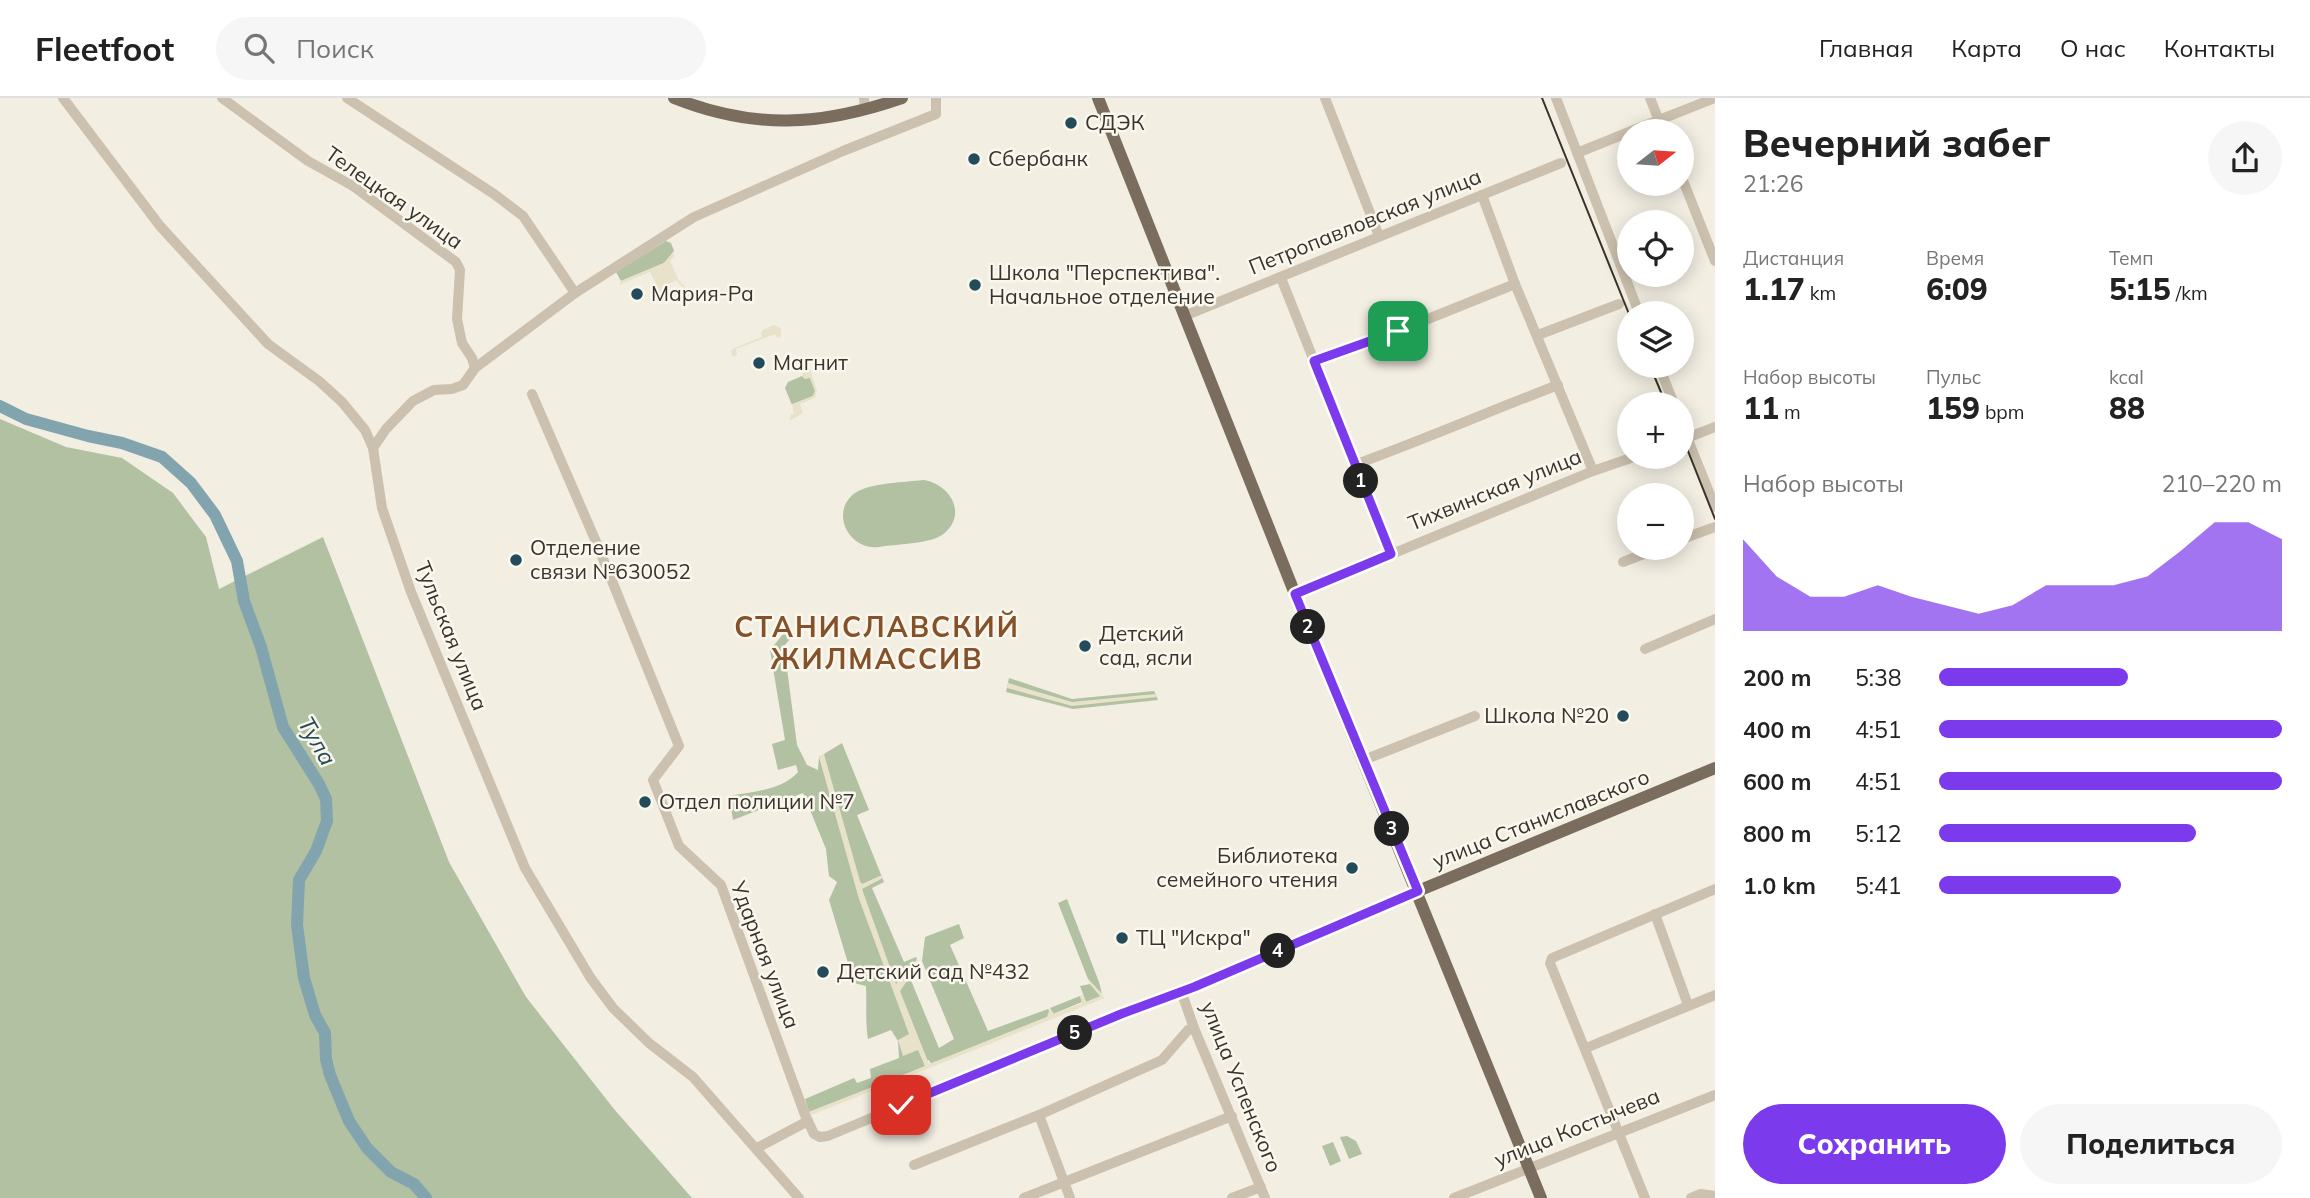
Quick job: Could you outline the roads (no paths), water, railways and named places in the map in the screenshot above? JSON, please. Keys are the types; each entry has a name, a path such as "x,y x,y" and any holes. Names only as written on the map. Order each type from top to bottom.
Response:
{"main road":[{"path":"674,98 728,115 772,122 832,118 864,104 902,98"},
{"path":"1098,98 1295,594 1541,1198"},
{"name":"улица Станиславского","path":"1418,891 1715,768"}],"street":[{"name":"Тульская улица","path":"63,98 160,226 268,344 298,363 342,402 365,430 373,448 382,508 411,592 525,868 590,977 613,1008 649,1043 693,1077 799,1198"},
{"name":"Телецкая улица","path":"222,98 308,161 353,187 456,262 460,270 457,319 462,343 475,368"},
{"path":"347,98 494,194 523,216 575,293"},
{"path":"373,448 386,429 413,401 434,390 463,385 475,368 575,293 694,217 936,114 936,98"},
{"path":"1325,98 1379,236"},
{"path":"1556,98 1634,301"},
{"path":"1650,98 1658,119"},
{"path":"1674,119 1715,98"},
{"path":"1577,152 1617,137"},
{"name":"Петропавловская улица","path":"1184,316 1561,163"},
{"path":"1482,195 1515,284 1592,471"},
{"path":"1689,196 1715,261"},
{"path":"1281,278 1391,554"},
{"path":"1314,361 1515,284"},
{"path":"1538,335 1617,305"},
{"path":"1354,465 1558,385"},
{"name":"Ударная улица","path":"532,394 597,544 678,746 653,779 679,846 721,885 808,1121"},
{"path":"1694,435 1715,427"},
{"path":"1694,461 1715,507"},
{"name":"Тихвинская улица","path":"1295,594 1617,463"},
{"path":"1694,535 1715,527"},
{"path":"1623,562 1628,560"},
{"path":"1645,649 1715,620"},
{"path":"1364,760 1475,716"},
{"path":"1645,1198 1550,963 1552,958 1715,889"},
{"name":"улица Станиславского","path":"808,1121 814,1135 823,1138 1291,946 1418,891"},
{"path":"1655,914 1688,1005"},
{"name":"улица Успенского","path":"1181,990 1194,1028 1263,1192"},
{"path":"1586,1048 1715,995"},
{"path":"914,1165 1039,1115 1162,1060 1188,1030 1194,1028"},
{"name":"улица Костычева","path":"1454,1198 1715,1095"},
{"path":"1039,1115 1070,1198"},
{"path":"1024,1198 1232,1116"},
{"path":"757,1148 808,1121"},
{"path":"1233,1198 1263,1192"},
{"path":"1691,1198 1701,1194 1715,1196"}],"waterway":[{"name":"Тула","path":"0,406 26,419 122,443 162,457 191,483 215,515 237,561 244,601 261,647 283,727 326,799 327,821 316,851 299,880 297,925 304,978 315,1015 325,1033 330,1075 349,1121 367,1148 391,1172 414,1184 426,1198"}],"tram line":[{"path":"1542,98 1624,301"},
{"path":"1655,378 1661,392"},
{"path":"1694,466 1715,519"}],"place":[{"name":"СДЭК","path":"1071,123"},
{"name":"Сбербанк","path":"974,159"},
{"name":"Школа \"Перспектива\". Начальное отделение","path":"975,285"},
{"name":"Мария-Ра","path":"637,294"},
{"name":"Магнит","path":"759,363"},
{"name":"Отделение связи №630052","path":"516,560"},
{"name":"Детский сад, ясли","path":"1085,646"},
{"name":"Школа №20","path":"1623,716"},
{"name":"Отдел полиции №7","path":"645,802"},
{"name":"Библиотека семейного чтения","path":"1352,868"},
{"name":"ТЦ \"Искра\"","path":"1122,938"},
{"name":"Детский сад №432","path":"823,972"}],"district":[{"name":"СТАНИСЛАВСКИЙ ЖИЛМАССИВ","path":"877,643"}]}
